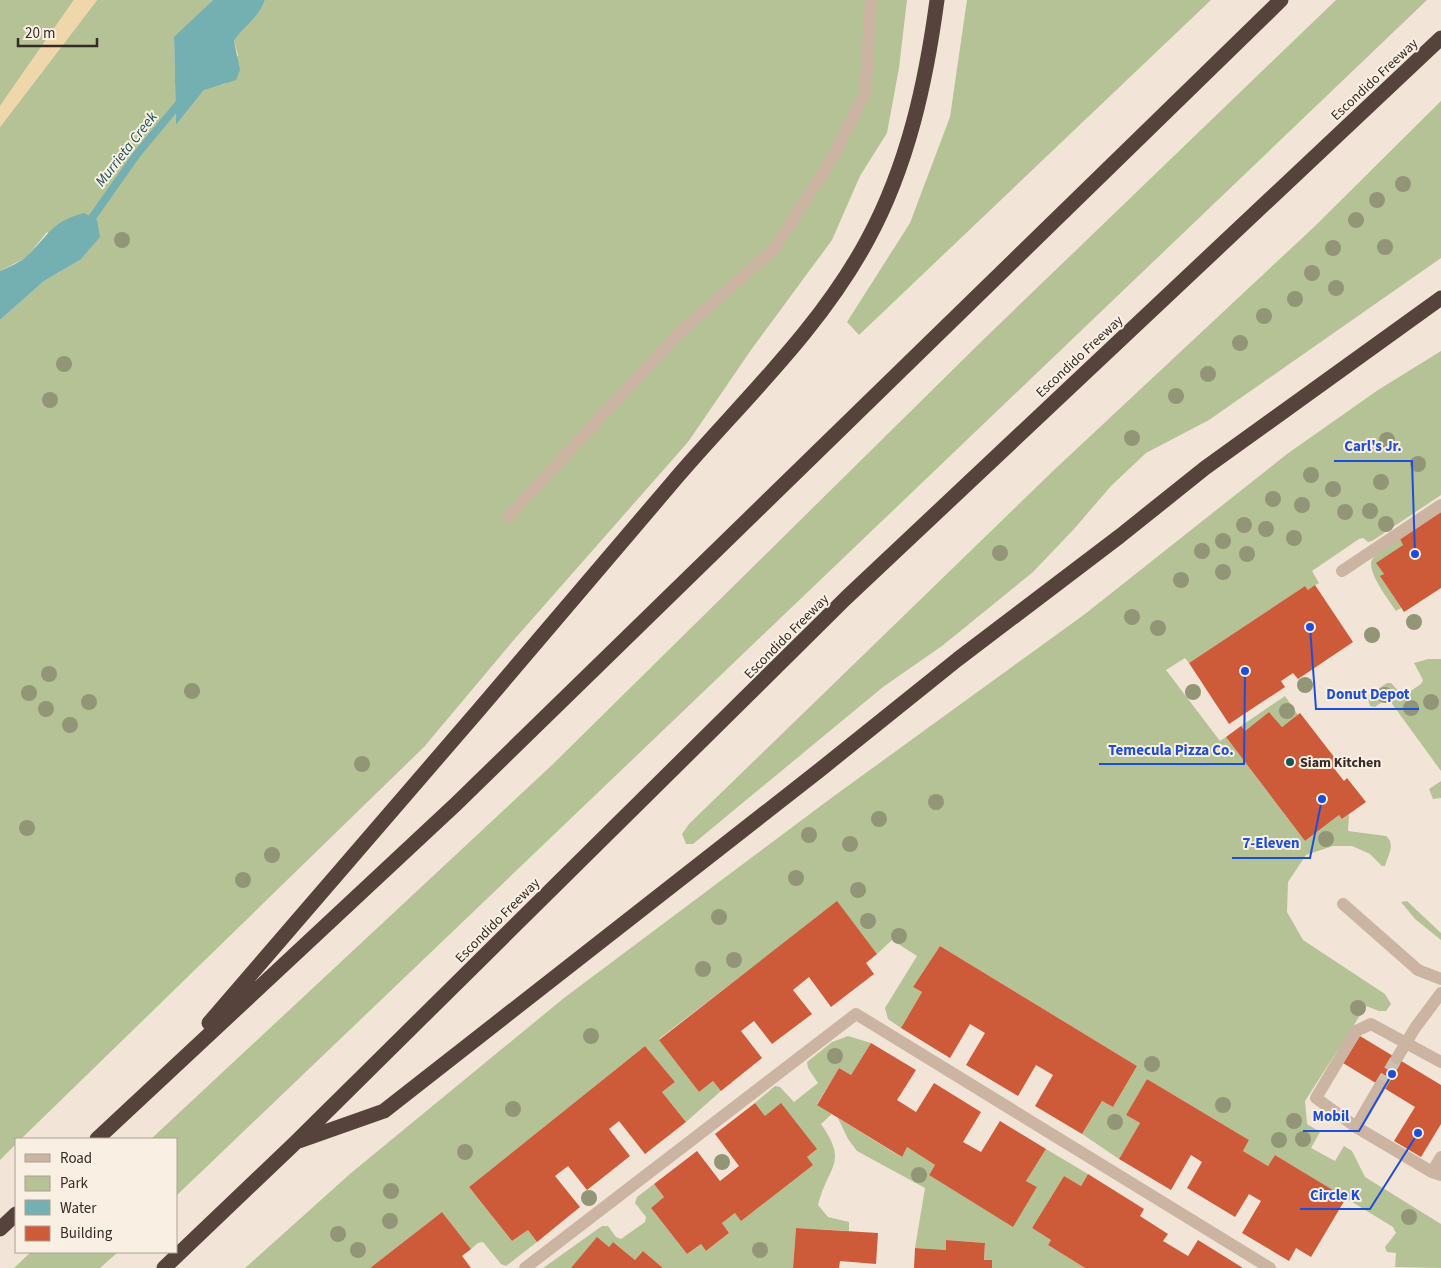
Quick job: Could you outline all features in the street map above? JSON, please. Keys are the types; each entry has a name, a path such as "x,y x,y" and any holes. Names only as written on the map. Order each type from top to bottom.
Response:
{"highway":[{"path":"157,1083 541,639 674,481 799,339 851,269 870,236 909,139 922,94 937,0"},
{"path":"97,1138 456,804 1281,0"},
{"name":"Escondido Freeway","path":"164,1268 295,1142 846,598 1441,38"},
{"path":"295,1142 384,1112 958,659 1120,536 1205,468 1441,298"},
{"path":"0,1229 15,1215"}],"street":[{"path":"508,517 677,335 775,248 834,155 865,92 871,0"},
{"path":"1342,571 1441,505"},
{"path":"1343,904 1418,970 1441,979"},
{"path":"1397,1058 1429,1007 1441,994"},
{"path":"525,1268 856,1014 1270,1268"},
{"path":"1441,1062 1371,1024 1356,1030 1316,1098 1356,1127 1436,1173 1441,1157"},
{"path":"1356,1127 1380,1086"}],"green space":[{"path":"0,0 74,0 0,106"},
{"path":"97,0 213,0 174,38 176,125 204,90 225,84 238,55 234,41 259,12 265,0 907,0 899,68 887,133 860,176 832,240 751,350 688,442 512,642 424,747 22,1138 15,1138 15,1145 0,1160 0,320 44,281 80,260 47,232 27,257 0,271 0,127"},
{"path":"967,0 1211,0 859,335 847,322 910,223 950,117"},
{"path":"1336,0 1427,0 178,1194 178,1138 152,1138 551,766 986,337"},
{"path":"1441,101 1441,258 1209,420 1146,453 1111,486 1033,572 942,646 883,687 693,844 686,844 682,834 689,824 1054,470 1314,227"},
{"path":"1441,351 1441,495 1372,541 1368,542 1363,538 1359,539 1312,571 1319,583 1308,590 1305,586 1189,663 1185,658 1166,670 1220,741 1226,737 1305,841 1339,815 1343,819 1349,814 1348,831 1386,836 1389,839 1391,846 1385,866 1382,866 1370,854 1352,846 1333,846 1306,855 1288,882 1287,912 1303,940 1385,994 1391,1004 1386,1011 1379,1011 1366,1006 1305,1101 1307,1124 1320,1132 1311,1148 1335,1161 1344,1146 1352,1151 1365,1177 1441,1224 1441,1268 1395,1267 1396,1253 1387,1252 1385,1247 1396,1233 1393,1227 1275,1155 1268,1166 1243,1151 1249,1140 1147,1079 1126,1115 1140,1123 1119,1159 1082,1134 1102,1101 1113,1107 1137,1066 940,946 913,987 922,992 901,1028 888,1019 885,1008 917,956 892,940 877,954 837,902 659,1039 699,1092 713,1081 721,1091 686,1122 662,1092 675,1082 645,1046 469,1187 512,1241 528,1230 537,1242 506,1266 501,1264 483,1242 478,1243 471,1249 442,1212 370,1268 245,1268 351,1173 564,998 834,796 1085,614 1287,454 1378,390"},
{"path":"1400,539 1403,545 1377,563 1384,574 1381,577 1401,608 1396,611 1374,577 1371,563 1379,552"},
{"path":"1428,659 1441,659 1441,771 1387,698 1375,707 1370,706 1368,699 1369,695 1387,683 1391,683 1403,696 1421,684 1423,680 1414,663"},
{"path":"1285,696 1298,715 1282,727 1269,712 1245,731 1241,726"},
{"path":"1441,781 1441,798 1433,799 1429,789"},
{"path":"1407,901 1441,933 1441,940 1415,919 1401,902"},
{"path":"848,1036 871,1043 851,1075 839,1068 817,1104 832,1114 821,1124 834,1148 835,1157 818,1205 828,1217 849,1222 849,1231 796,1228 793,1268 663,1268 643,1251 635,1260 613,1242 609,1247 571,1268 543,1268 602,1226 608,1226 616,1237 621,1239 645,1222 646,1217 635,1203 637,1197 654,1184 664,1197 651,1208 687,1254 701,1244 706,1251 729,1233 722,1223 816,1150 765,1116 755,1103 775,1086 780,1087 794,1102 818,1083 808,1068 807,1062 832,1042"},
{"path":"838,1118 901,1157 907,1147 935,1165 929,1175 1013,1226 1037,1187 1026,1181 1046,1149 1088,1174 1081,1186 1064,1176 1032,1228 1051,1240 1048,1245 1085,1268 992,1268 992,1260 984,1260 985,1243 947,1240 946,1250 915,1248 925,1188 857,1151 848,1139"},
{"path":"30,1253 117,1253 100,1268 14,1268"}],"sand":[{"path":"74,0 97,0 0,127 0,106"}],"water":[{"path":"213,0 265,0 259,12 234,41 240,70 236,80 204,90 176,125 174,37"},
{"path":"84,213 97,220 100,237 80,260 44,281 0,320 0,271 25,258 64,220"}],"building":[{"path":"1441,512 1441,588 1404,612 1380,576 1384,574 1376,563 1403,545 1400,539"},
{"path":"1315,585 1353,642 1298,679 1293,673 1281,681 1285,687 1229,724 1189,663 1305,586 1308,590"},
{"path":"1269,712 1282,727 1300,713 1338,762 1333,767 1344,781 1347,778 1366,802 1342,819 1339,815 1305,841 1226,737 1241,726 1245,731"},
{"path":"837,901 877,954 866,963 874,974 831,1007 809,977 793,990 812,1014 772,1044 754,1021 741,1031 762,1058 721,1091 713,1081 699,1092 659,1040"},
{"path":"940,946 1137,1066 1113,1107 1102,1101 1082,1134 1035,1106 1053,1075 1036,1065 1018,1096 966,1065 985,1033 970,1024 950,1058 901,1028 922,992 913,987"},
{"path":"1360,1036 1441,1085 1441,1124 1421,1157 1394,1141 1415,1107 1343,1063"},
{"path":"871,1043 916,1070 897,1100 916,1112 934,1083 981,1112 963,1142 981,1152 1000,1121 1046,1149 1026,1181 1037,1187 1013,1227 929,1175 935,1165 907,1147 902,1157 817,1105 839,1068 851,1075"},
{"path":"645,1046 675,1082 662,1092 686,1122 645,1154 619,1121 609,1129 630,1156 587,1190 568,1166 555,1176 580,1207 537,1242 528,1230 512,1241 469,1187"},
{"path":"1147,1079 1249,1140 1243,1151 1268,1166 1275,1155 1346,1198 1311,1257 1296,1248 1289,1261 1242,1233 1261,1201 1249,1194 1235,1217 1187,1188 1202,1162 1191,1155 1171,1190 1119,1159 1140,1123 1126,1115"},
{"path":"755,1103 765,1116 781,1103 817,1149 807,1157 813,1165 741,1221 735,1213 722,1223 729,1233 706,1251 701,1244 687,1254 651,1208 664,1197 654,1184 697,1151 720,1181 739,1166 715,1134"},
{"path":"1088,1174 1144,1209 1140,1216 1168,1234 1163,1241 1188,1256 1198,1240 1243,1268 1085,1268 1048,1245 1051,1240 1032,1228 1064,1176 1081,1186"},
{"path":"442,1212 471,1249 462,1256 471,1268 370,1268"},
{"path":"796,1228 878,1233 876,1264 840,1261 839,1268 793,1268"},
{"path":"597,1237 609,1247 613,1242 635,1260 643,1251 663,1268 571,1268"},
{"path":"946,1240 985,1243 984,1260 992,1260 992,1268 914,1268 915,1248 946,1250"}],"waterway":[{"name":"Murrieta Creek","path":"87,225 137,154 181,101"}],"tunnel":[{"path":"1380,1086 1397,1058"}],"place":[{"name":"Carl's Jr.","path":"1415,554"},
{"name":"Donut Depot","path":"1310,627"},
{"name":"Temecula Pizza Co.","path":"1245,671"},
{"name":"Siam Kitchen","path":"1290,762"},
{"name":"7-Eleven","path":"1322,799"},
{"name":"Mobil","path":"1392,1074"},
{"name":"Circle K","path":"1418,1133"}]}
